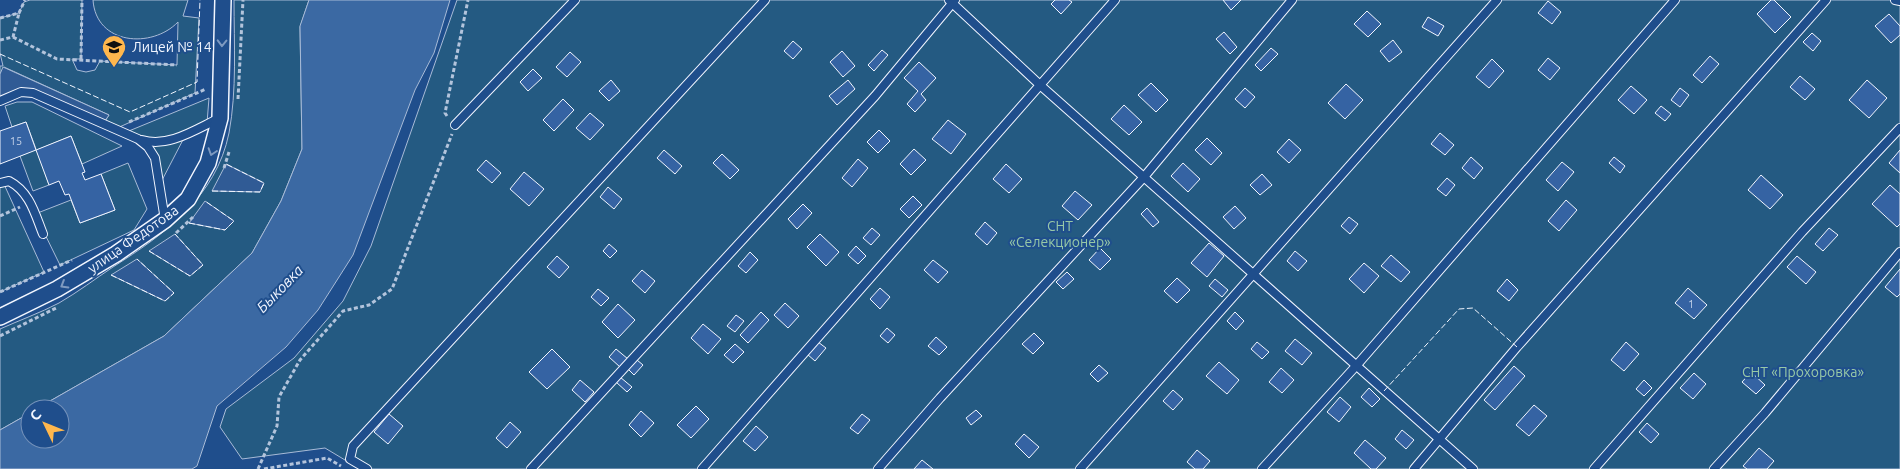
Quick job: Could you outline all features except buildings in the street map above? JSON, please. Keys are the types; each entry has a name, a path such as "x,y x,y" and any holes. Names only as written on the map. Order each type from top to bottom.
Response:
{"street":[{"name":"улица Федотова","path":"0,317 57,289 116,254 165,220 188,199 199,182 212,151 220,118 223,0"}],"lane":[{"path":"455,125 575,0"},
{"path":"367,469 350,459 353,446 765,0"},
{"path":"702,469 1115,0"},
{"path":"878,469 940,398 1144,177 1292,0"},
{"path":"1080,469 1497,0"},
{"path":"1262,469 1356,366 1675,0"},
{"path":"1414,469 1517,348 1826,0"},
{"path":"1895,0 1900,1"},
{"path":"531,469 875,96 952,1 1040,85 1255,274 1439,441 1473,469"},
{"path":"0,101 21,92 33,93 153,144 174,139 220,118"},
{"path":"1594,469 1802,232 1900,128"},
{"path":"138,139 148,147 155,158 165,220"},
{"path":"0,184 9,181 16,184 30,202 43,234"},
{"path":"1714,469 1765,413 1900,252"}],"path":[{"path":"13,37 19,13 25,1 30,0"},
{"path":"81,60 82,0"},
{"path":"239,86 243,0"},
{"path":"258,469 277,426 279,397 300,360 343,311 369,305 392,289 455,125 445,113 468,0"},
{"path":"0,18 19,13"},
{"path":"0,40 13,37 57,59 177,66"},
{"path":"115,129 209,87 209,93"},
{"path":"0,216 30,202"},
{"path":"0,292 74,259"},
{"path":"264,469 327,458 346,469"}],"green space":[{"name":"Лицей № 14","path":"30,0 82,0 81,59 72,59 77,70 86,72 95,70 100,61 177,65 178,22 167,31 154,36 140,39 127,38 114,34 104,26 96,15 93,0 188,0 183,16 199,18 195,93 115,129 103,124 109,115 4,67 0,74 0,66 3,66 0,53 0,18 19,13 24,2"},
{"path":"234,0 309,0 300,27 302,149 281,201 252,253 164,336 54,399 20,399 20,419 0,430 0,329 59,303 80,290 151,241 186,212 213,176 222,156 232,117"},
{"name":"СНТ «Селекционер»","path":"457,0 1900,0 1900,469 360,469 325,448 242,459 220,427 226,409 294,358 343,301 371,246"},
{"path":"209,98 207,123 186,134 159,186 148,147 124,133"},
{"path":"17,102 32,102 122,146 82,164 71,136 37,150 49,185 33,191 20,156 36,149 26,122 12,127 5,106"},
{"path":"128,163 147,209 134,230 60,265 35,214 71,200 80,223 115,210 101,174"},
{"path":"3,182 44,272 0,292 0,183"}],"shaded area":[{"path":"3,67 109,115 103,124 33,93 0,101 0,74"},
{"path":"226,164 264,183 260,192 212,191"},
{"path":"205,201 234,221 225,230 189,223"},
{"path":"175,234 203,265 190,276 149,251"},
{"path":"137,259 174,293 165,301 111,275"}],"water":[{"name":"Быковка","path":"309,0 450,0 434,53 415,90 353,255 318,310 286,347 217,406 197,466 192,469 0,469 0,430 20,419 20,449 70,449 70,399 54,399 164,336 252,253 281,201 302,149 300,26"}],"fence":[{"path":"0,54 130,112 197,82 200,0"},
{"path":"212,191 260,192 264,183 226,164"},
{"path":"189,223 225,230 234,221 205,201"},
{"path":"149,251 190,276 203,265 175,234"},
{"path":"111,275 165,301 174,293 137,259"},
{"path":"1384,391 1459,309 1473,308 1517,347"}],"place":[{"name":"Лицей № 14","path":"114,68"}],"park label":[{"name":"СНТ «Прохоровка»","path":"1803,372"}]}
